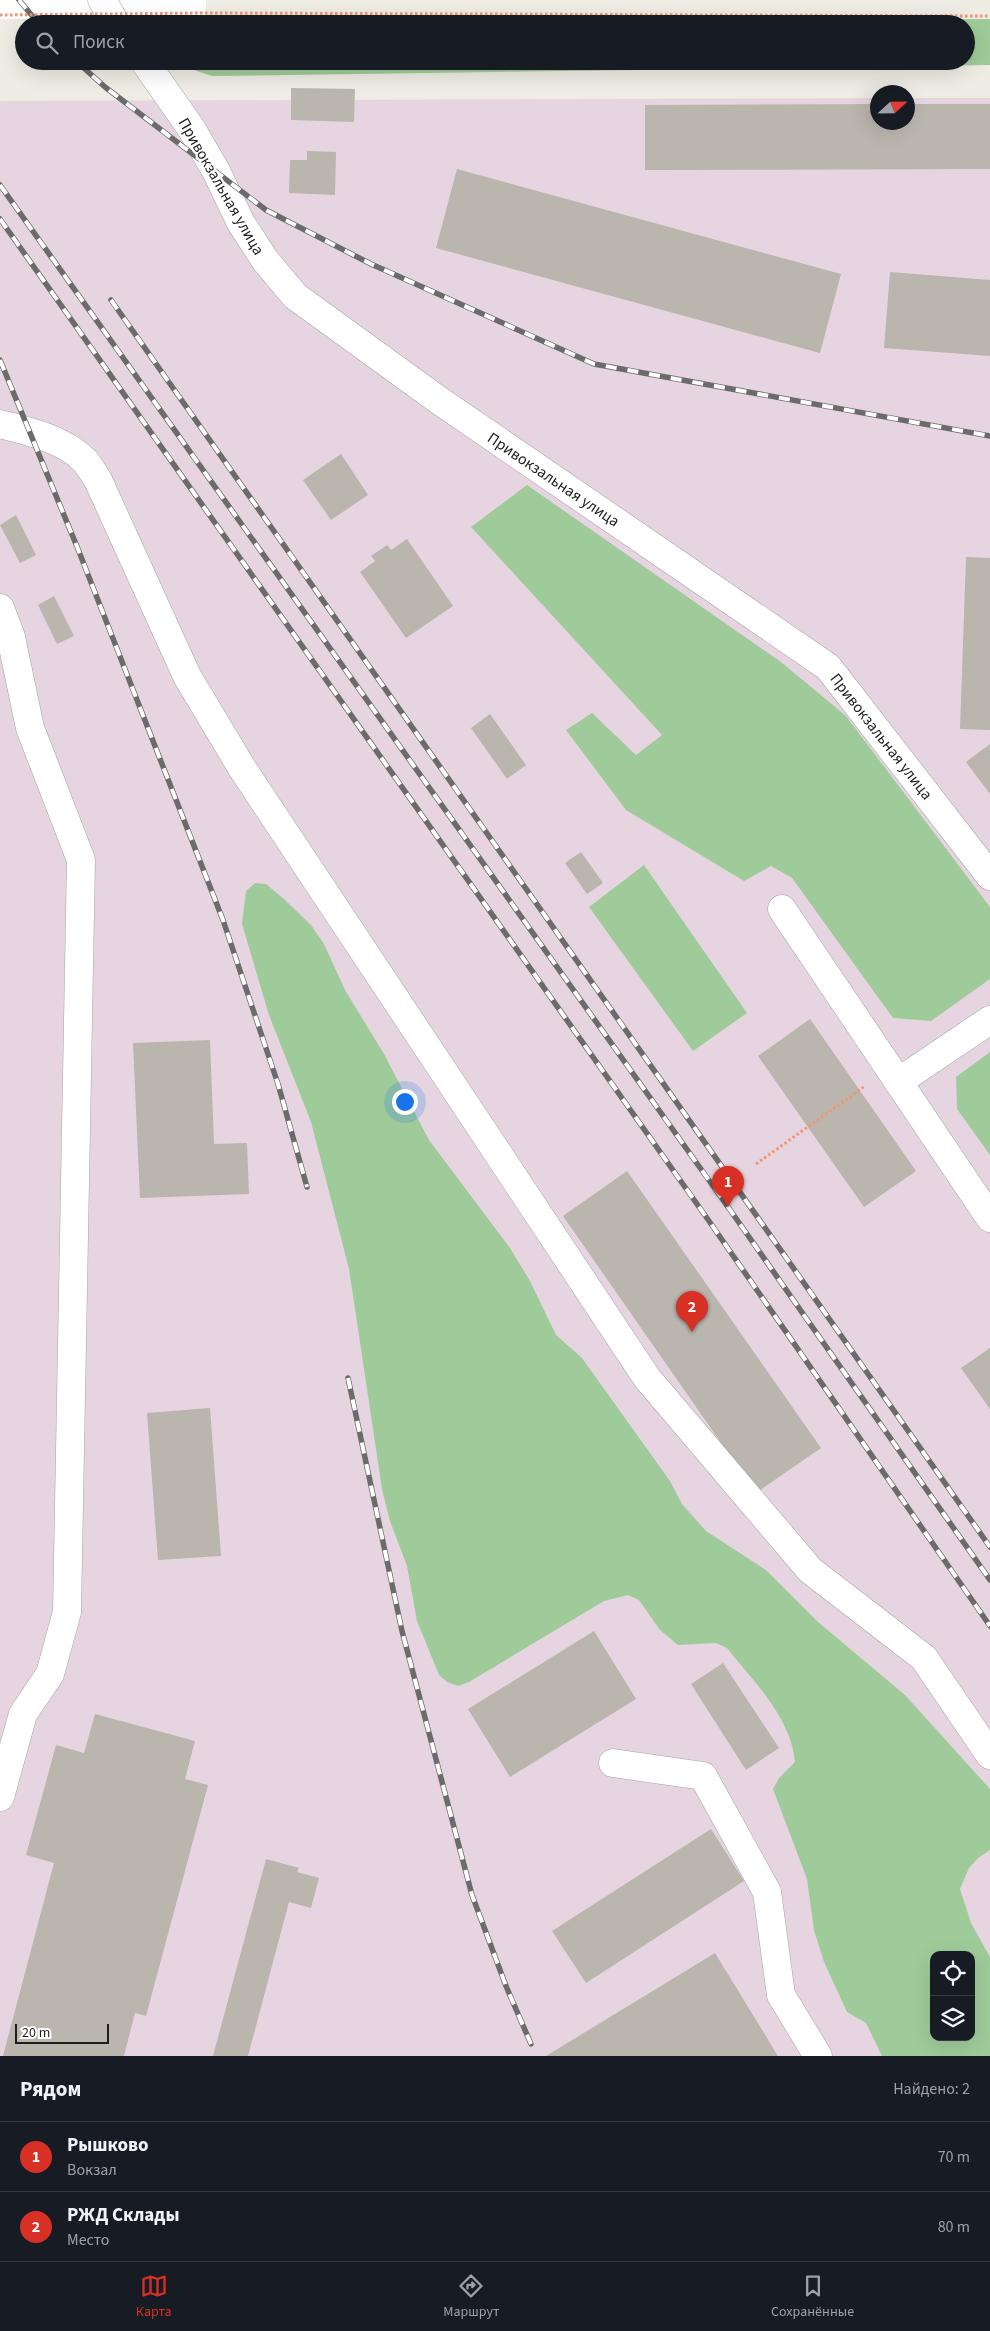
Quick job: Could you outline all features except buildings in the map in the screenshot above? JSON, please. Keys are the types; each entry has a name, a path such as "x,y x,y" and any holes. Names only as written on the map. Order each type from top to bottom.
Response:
{"street":[{"path":"102,0 111,15"},
{"name":"Привокзальная улица","path":"150,70 191,128 216,171 241,224 265,260 295,296 437,399 828,667 990,876"},
{"path":"0,424 30,432 62,444 84,460 98,480 187,676 242,768 647,1378 810,1570 924,1658 990,1755"},
{"path":"0,608 11,637 30,728 81,860 67,1612 50,1674 23,1714 0,1797"},
{"path":"782,909 990,1218"},
{"path":"894,1075 990,1020"},
{"path":"613,1763 703,1776 767,1892 781,1995 818,2056"}],"path":[{"path":"0,15 205,13 728,15"},
{"path":"975,16 990,16"},
{"path":"756,1164 894,1075"}],"shaded area":[{"path":"870,98 870,130 915,130 915,98 990,98 990,2056 0,2056 0,101"}],"green space":[{"path":"975,19 990,19 990,65 975,65"},
{"path":"194,70 636,70 212,76"},
{"path":"527,485 781,662 846,716 990,907 990,979 931,1021 893,1018 792,878 771,866 744,881 626,810 566,730 592,713 636,755 662,735 471,527"},
{"path":"644,865 747,1013 693,1051 589,907"},
{"path":"255,883 266,884 311,925 324,944 345,990 384,1054 429,1140 510,1248 530,1281 556,1335 582,1358 670,1481 682,1504 706,1531 766,1570 818,1622 905,1695 990,1789 990,1850 978,1858 969,1868 960,1889 971,1923 990,1957 990,2056 882,2056 866,2023 847,2012 824,1962 814,1930 807,1879 773,1789 779,1778 795,1762 792,1746 779,1715 727,1648 716,1643 678,1645 660,1630 639,1600 628,1595 604,1601 469,1682 458,1686 447,1682 439,1675 417,1621 407,1566 390,1521 382,1489 349,1269 311,1122 269,1015 242,924 246,891"},
{"path":"990,1052 990,1155 957,1109 956,1077"}],"pier":[{"path":"0,0 206,0 206,15 15,15 15,19 0,19"}],"railway":[{"path":"19,0 32,15"},
{"path":"86,70 105,87 266,210 371,264 594,364 990,436"},
{"path":"0,185 728,1207 990,1580"},
{"path":"0,219 709,1221 990,1626"},
{"path":"111,300 990,1547"},
{"path":"0,360 78,549 223,920 278,1084 307,1187"},
{"path":"348,1378 402,1631 472,1895 506,1986 531,2044"}],"place":[{"name":"Рышково","path":"728,1207"},
{"name":"РЖД Склады","path":"692,1332"}]}
